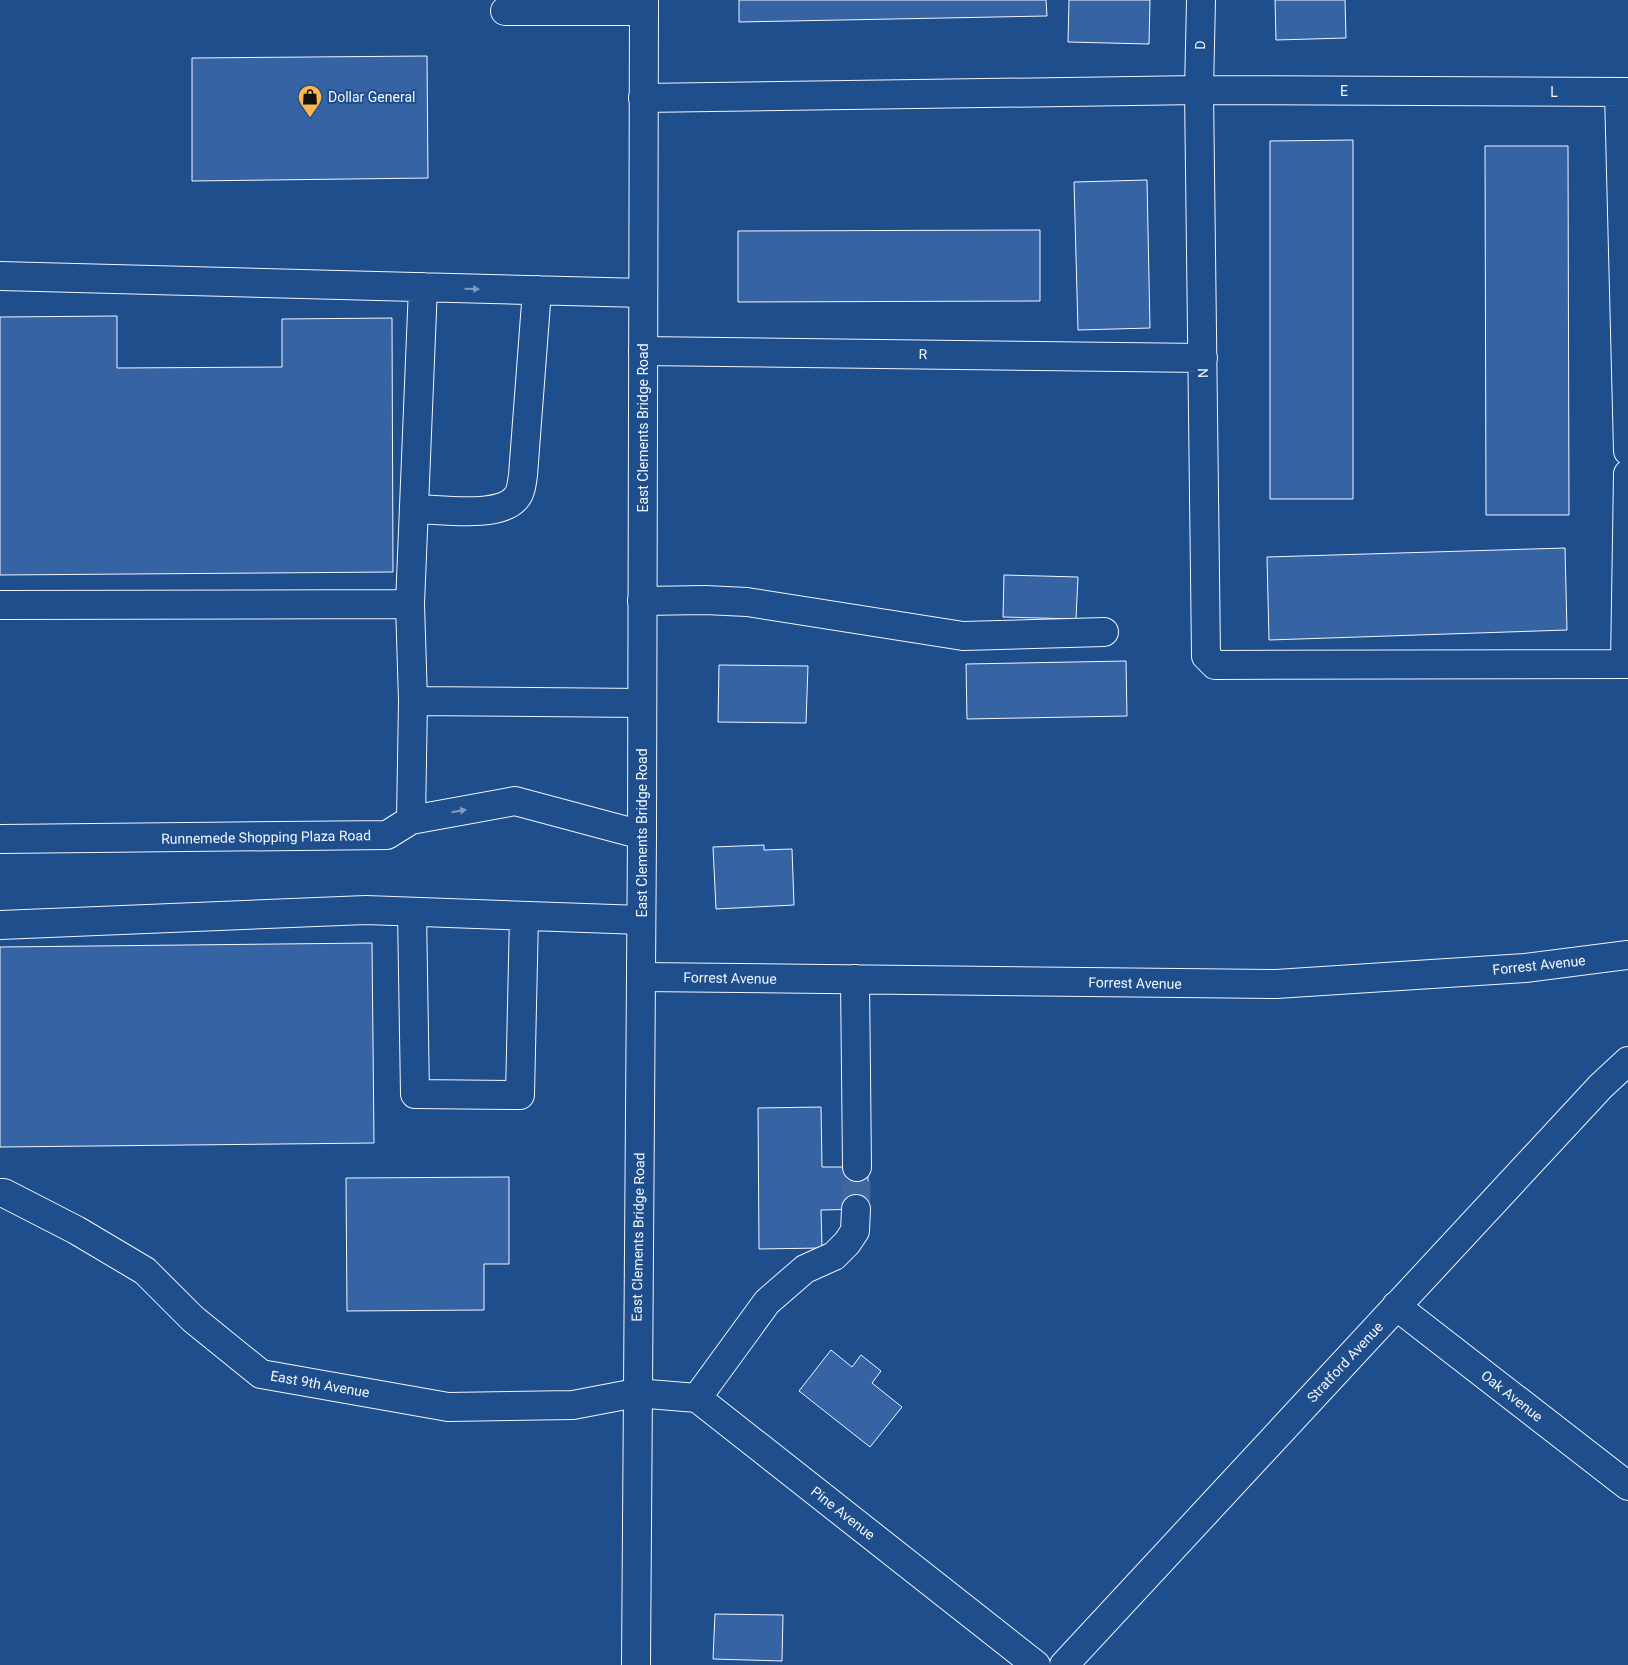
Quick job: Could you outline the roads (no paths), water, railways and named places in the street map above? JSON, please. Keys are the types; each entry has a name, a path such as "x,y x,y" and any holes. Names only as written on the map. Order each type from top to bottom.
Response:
{"street":[{"name":"D","path":"1199,90 1201,0"},
{"path":"505,11 644,5"},
{"name":"East Clements Bridge Road","path":"636,1665 636,1393 642,836 644,5"},
{"name":"E","path":"1199,90 1489,92"},
{"path":"643,98 1199,90"},
{"name":"N","path":"1199,90 1206,656 1215,665 1626,664"},
{"name":"L","path":"1489,92 1624,92"},
{"path":"1624,92 1628,451"},
{"path":"0,276 643,292"},
{"path":"411,820 413,701 410,604 423,287"},
{"path":"414,508 495,510 508,505 518,497 524,476 537,290"},
{"name":"R","path":"643,351 1203,358"},
{"path":"1626,664 1628,474"},
{"path":"642,601 705,600 747,602 963,636 1104,632"},
{"path":"0,605 410,604"},
{"path":"413,701 642,703"},
{"name":"Runnemede Shopping Plaza Road","path":"0,839 387,835 411,820 515,802 642,836"},
{"path":"0,925 366,910 641,920"},
{"path":"412,912 415,1094 520,1095 524,916"},
{"name":"Forrest Avenue","path":"640,977 1276,984 1525,968 1628,955"},
{"path":"855,979 857,1167"},
{"name":"Stratford Avenue","path":"1064,1665 1594,1093 1628,1061"},
{"name":"East 9th Avenue","path":"0,1193 4,1193 76,1230 145,1271 193,1319 261,1374 448,1407 573,1405 636,1393"},
{"path":"636,1393 697,1398 767,1302 805,1270 834,1256 847,1243 855,1231 856,1209"},
{"name":"Oak Avenue","path":"1396,1306 1628,1486"},
{"name":"Pine Avenue","path":"697,1398 1036,1665"}],"tunnel":[{"path":"856,1209 857,1167"}],"place":[{"name":"Dollar General","path":"310,118"}]}
